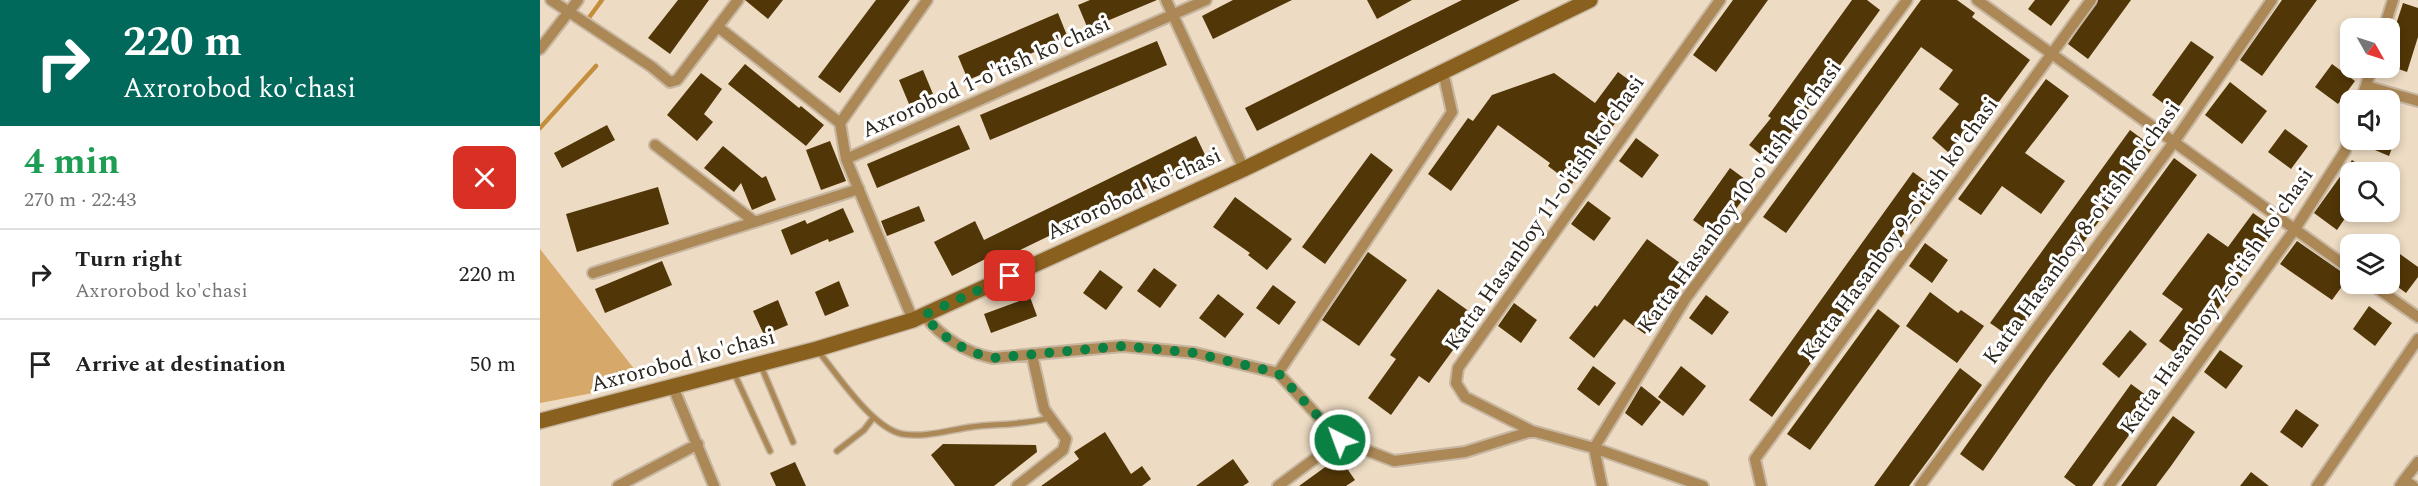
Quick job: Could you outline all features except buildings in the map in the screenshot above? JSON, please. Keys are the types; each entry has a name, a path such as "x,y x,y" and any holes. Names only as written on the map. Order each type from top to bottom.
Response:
{"street":[{"path":"552,0 568,13 652,67 670,82 678,80 738,0"},
{"path":"540,49 578,0"},
{"path":"840,123 927,0"},
{"path":"1166,0 1244,169"},
{"name":"Axrorobod 1-o'tish ko'chasi","path":"846,159 1206,0"},
{"name":"Axrorobod ko'chasi","path":"540,421 817,349 919,317 1244,169 1590,0"},
{"name":"Katta Hasanboy 11-o'tish ko'chasi","path":"1703,486 1594,447 1532,431 1465,397 1456,383 1458,368 1720,0"},
{"name":"Katta Hasanboy 10-o'tish ko'chasi","path":"1594,447 1686,298 1907,0"},
{"path":"1977,0 2340,262"},
{"name":"Katta Hasanboy 9-o'tish ko'chasi","path":"1761,486 1755,459 2091,0"},
{"name":"Katta Hasanboy 8-o'tish ko'chasi","path":"1920,486 2174,142 2272,0"},
{"path":"2387,18 2393,0"},
{"path":"718,27 840,123 846,159 919,317 955,343 980,356 993,358 1032,356 1123,346 1195,353 1278,373 1340,440 1394,461 1465,452 1532,431"},
{"path":"1278,373 1452,112 1443,72"},
{"path":"2365,90 2369,78"},
{"path":"2366,86 2418,101"},
{"path":"656,146 755,222"},
{"name":"Katta Hasanboy 7-o'tish ko'chasi","path":"2109,486 2295,230 2345,150"},
{"path":"593,273 859,189"},
{"path":"2385,294 2418,317"},
{"path":"2317,486 2418,339"},
{"path":"1017,486 1063,450 1066,439 1044,409 1032,356"},
{"path":"674,387 714,486"},
{"path":"1278,486 1340,440"},
{"path":"618,486 698,444"},
{"path":"1594,447 1602,486"},
{"path":"2406,484 2418,462"}],"lane":[{"path":"817,349 873,418 900,433 918,435 1035,422 1049,418"},
{"path":"761,364 793,442"},
{"path":"734,371 770,451"},
{"path":"837,451 864,430 873,418"}],"shaded area":[{"path":"540,249 639,375 595,383 593,393 540,403"}],"waterway":[{"path":"588,19 602,0"},
{"path":"540,128 596,66"}],"route":[{"path":"1010,276 924,315 932,325 955,343 980,356 993,358 1043,355 1123,346 1195,353 1278,373 1340,440"}]}
